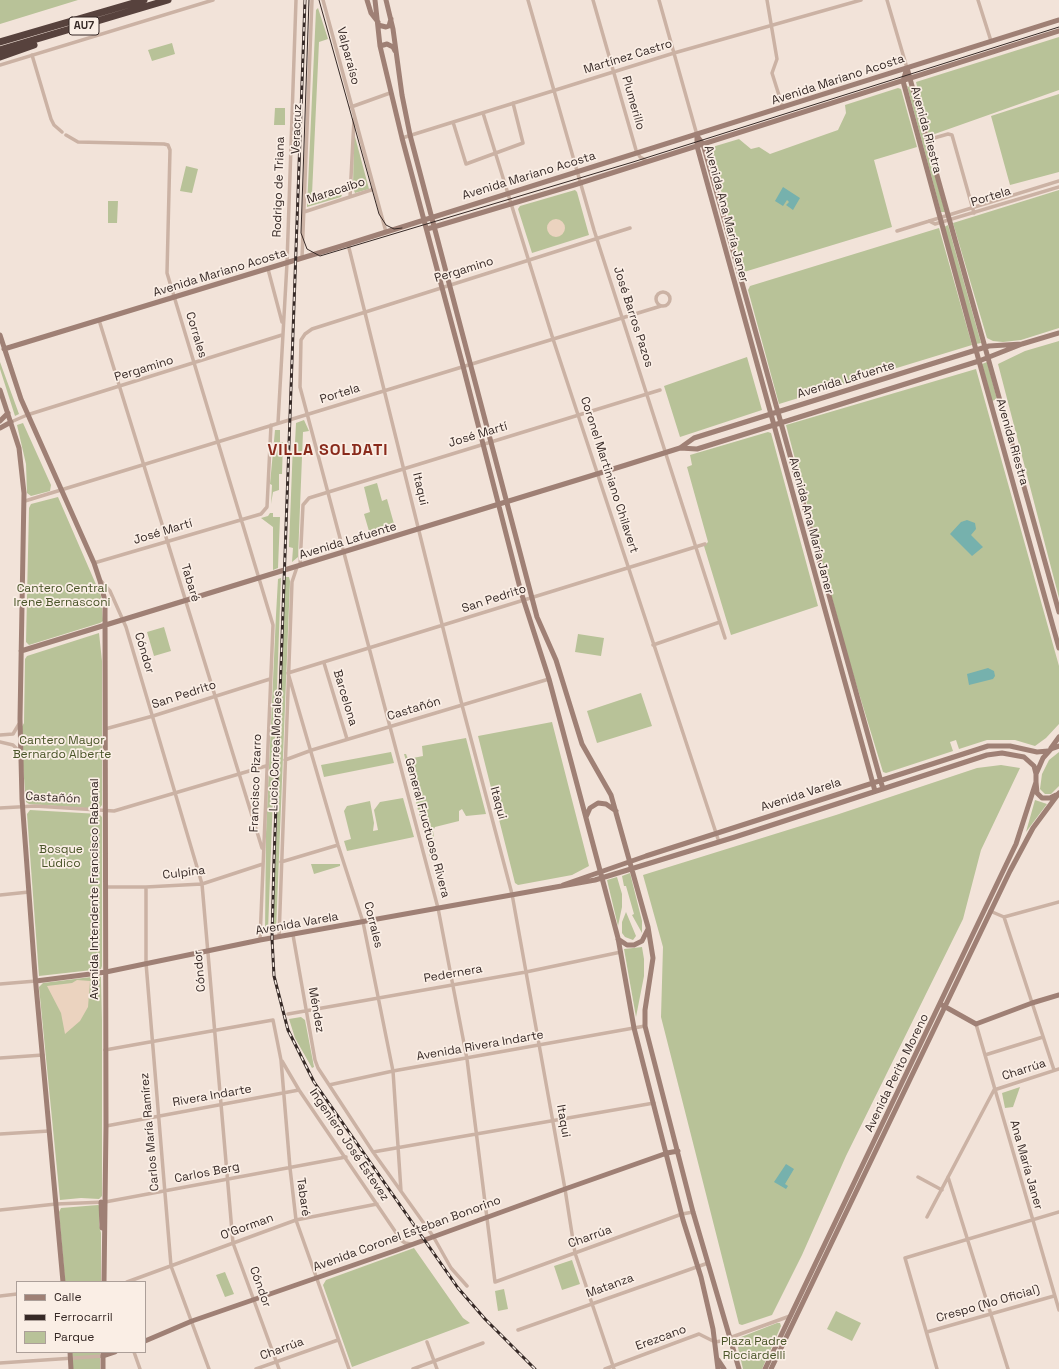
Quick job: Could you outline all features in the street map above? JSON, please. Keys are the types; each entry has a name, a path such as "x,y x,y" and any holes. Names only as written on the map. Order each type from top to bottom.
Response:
{"highway":[{"name":"AU7","path":"0,50 144,0"},
{"name":"AU7","path":"0,42 74,25 168,0"},
{"path":"0,38 47,26 74,25"},
{"path":"0,57 74,25"}],"main road":[{"path":"367,0 371,13 378,23 386,27 391,23 391,19"},
{"path":"375,0 380,46 390,93 464,366 482,444 523,600 549,679 618,938 634,1028 697,1266 715,1342 718,1369"},
{"path":"386,0 391,19 402,95 410,135 538,620 560,671 582,744 608,790 616,812 648,928 653,958 645,1010 645,1026 693,1212 739,1369"},
{"name":"Avenida Mariano Acosta","path":"4,349 268,269 1059,20"},
{"name":"Avenida Mariano Acosta","path":"426,229 647,162 1059,31"},
{"path":"380,46 387,44 391,45 397,56"},
{"name":"Avenida Riestra","path":"907,68 1059,612"},
{"name":"Avenida Riestra","path":"907,68 903,81 978,361 1059,648"},
{"path":"918,137 926,134"},
{"name":"Avenida Ana María Janer","path":"697,135 703,144 883,789"},
{"name":"Avenida Ana María Janer","path":"697,135 696,146 875,791"},
{"path":"711,199 718,197"},
{"path":"734,282 741,280"},
{"name":"Avenida Lafuente","path":"21,651 124,621 666,452 680,448 697,448 781,423 978,361 1022,344 1059,333"},
{"name":"Avenida Intendente Francisco Rabanal","path":"0,335 27,415 94,564 105,601 106,1126 103,1202 104,1281"},
{"name":"Avenida Lafuente","path":"680,448 694,438 984,347 1022,344"},
{"path":"0,390 12,422 21,456 24,500 20,752 42,1054 64,1281"},
{"path":"0,420 8,413"},
{"path":"0,428 12,422"},
{"path":"1053,627 1059,626"},
{"path":"837,656 842,653 845,656"},
{"path":"1059,738 1043,758 1036,774 1037,793 1042,798 1050,798 1059,793"},
{"name":"Avenida Varela","path":"563,885 630,861 988,746 1010,746 1037,752 1050,750"},
{"path":"1050,750 1059,746"},
{"name":"Avenida Varela","path":"36,981 106,972 260,940 512,894 563,885 571,885 601,878 718,842 987,755 1002,753 1024,757 1030,760 1036,774"},
{"name":"Avenida Perito Moreno","path":"771,1369 1018,841 1036,782"},
{"name":"Avenida Perito Moreno","path":"765,1369 942,1006 1026,840 1059,793"},
{"path":"587,822 590,808 598,803 606,804 616,812"},
{"path":"786,811 788,819"},
{"path":"618,938 627,945 638,944 644,939 648,928"},
{"path":"942,1006 976,1024 1032,1003 1059,995"},
{"name":"Avenida Coronel Esteban Bonorino","path":"146,1341 192,1321 397,1250 667,1153 678,1151"},
{"path":"70,1353 71,1369"},
{"path":"103,1354 103,1369"},
{"path":"718,1359 724,1369"}],"street":[{"path":"0,65 213,0"},
{"name":"Rodrigo de Triana","path":"278,423 287,263 296,0"},
{"name":"Veracruz","path":"302,258 312,0"},
{"name":"Valparaíso","path":"323,0 386,232"},
{"name":"José Barros Pazos","path":"528,0 579,182 725,638"},
{"name":"Plumerillo","path":"593,0 637,153"},
{"path":"659,0 697,135"},
{"path":"767,0 777,59 772,73 783,108"},
{"name":"Martínez Castro","path":"402,138 614,71 861,0"},
{"path":"887,0 907,68"},
{"path":"978,0 991,41"},
{"path":"32,55 51,119 54,125 62,132"},
{"path":"351,107 390,93"},
{"path":"453,122 466,164 523,144 513,103"},
{"name":"Coronel Martiniano Chilavert","path":"483,113 530,260 553,339 599,474 652,645 718,842"},
{"name":"Valparaíso","path":"350,197 354,116"},
{"path":"927,140 948,134 952,135 974,213"},
{"name":"Corrales","path":"66,135 74,141 81,142 164,144 170,147 166,267 273,626"},
{"path":"637,153 647,162"},
{"name":"Portela","path":"948,218 973,208 1059,181"},
{"name":"Portela","path":"897,231 929,221 974,213 1059,187"},
{"name":"Maracaibo","path":"304,212 374,189"},
{"name":"Pergamino","path":"305,334 312,329 630,228"},
{"name":"Itaqui","path":"348,244 405,469 462,705 512,894 540,1046 575,1253 613,1368"},
{"path":"268,269 283,325"},
{"name":"Portela","path":"24,500 661,306"},
{"name":"Tabaré","path":"99,320 144,464 166,542 263,851"},
{"name":"General Fructuoso Rivera","path":"305,334 302,340 300,387 306,415 438,908 467,1059 495,1282"},
{"name":"Pergamino","path":"12,422 27,415 120,388 282,335"},
{"name":"José Martí","path":"304,502 309,498 327,492 660,390"},
{"name":"José Martí","path":"94,564 261,514 266,507 271,425"},
{"name":"Lucio Correa Morales","path":"279,937 292,582 298,566 304,502"},
{"name":"San Pedrito","path":"288,673 705,544"},
{"name":"Cóndor","path":"100,581 110,591 124,621 202,884 216,1029 233,1243 279,1369"},
{"path":"652,645 720,622"},
{"name":"Francisco Pizarro","path":"260,940 266,766 273,626"},
{"name":"Barcelona","path":"324,662 347,739"},
{"name":"Corrales","path":"288,673 312,750 338,844 363,922 393,1071 401,1190"},
{"name":"San Pedrito","path":"105,729 153,716 270,679"},
{"name":"Castañón","path":"285,760 347,739 549,679"},
{"path":"0,735 8,736 13,734 20,719"},
{"path":"0,742 13,745 20,752"},
{"name":"Castañón","path":"0,808 23,806 114,811 266,766"},
{"path":"282,862 338,844"},
{"name":"Culpina","path":"106,887 146,887 202,884 262,864"},
{"name":"Carlos María Ramírez","path":"146,887 146,964 171,1266 209,1369"},
{"path":"0,895 29,892"},
{"path":"990,911 1004,917 1059,902"},
{"path":"1004,917 1054,1070"},
{"name":"Méndez","path":"293,935 315,1060 329,1085 373,1152 433,1236 451,1268 467,1286"},
{"name":"Pedernera","path":"288,1014 526,972 621,952"},
{"path":"0,984 36,981"},
{"name":"Tabaré","path":"216,1029 273,1020 282,1060 290,1168 296,1220 349,1369"},
{"name":"Ana María Janer","path":"976,1024 1059,1310"},
{"path":"634,1028 645,1026"},
{"name":"Avenida Rivera Indarte","path":"329,1085 393,1071 540,1046 634,1028"},
{"path":"105,1050 216,1029"},
{"path":"985,1055 1043,1037"},
{"path":"0,1058 42,1054"},
{"name":"Ingeniero José Estevez","path":"282,1060 299,1090 401,1240"},
{"name":"Charrúa","path":"994,1090 1059,1069"},
{"name":"Rivera Indarte","path":"106,1126 299,1090"},
{"path":"927,1217 994,1090"},
{"path":"373,1152 654,1103"},
{"path":"0,1134 49,1131"},
{"name":"Carlos Berg","path":"0,1210 56,1204 103,1202 165,1192 228,1178 346,1157"},
{"path":"918,1177 942,1190"},
{"path":"948,1177 969,1240 990,1314 1008,1369"},
{"name":"O'Gorman","path":"130,1281 296,1220 377,1204"},
{"name":"Charrúa","path":"495,1282 682,1214 693,1212"},
{"path":"938,1369 905,1258 1059,1212"},
{"path":"397,1250 401,1240 404,1243 412,1244"},
{"name":"Matanza","path":"518,1330 708,1263"},
{"path":"0,1296 16,1294"},
{"name":"Crespo (No Oficial)","path":"927,1332 1054,1296"},
{"path":"715,1342 729,1339 791,1315"},
{"name":"Erezcano","path":"606,1369 613,1368 699,1334 715,1342"},
{"name":"Charrúa","path":"256,1369 338,1340"},
{"path":"427,1342 437,1369"},
{"path":"413,1369 483,1343"},
{"path":"134,1353 140,1369"},
{"path":"0,1363 103,1354"}],"green space":[{"path":"0,0 78,0 0,24"},
{"path":"318,8 328,39 319,42 312,194 342,195 341,197 307,207 316,10"},
{"path":"1059,37 1059,90 929,136 916,82"},
{"path":"172,43 175,54 152,61 148,50"},
{"path":"907,86 911,88 945,212 941,212"},
{"path":"898,88 901,89 917,147 874,160 892,227 744,272 709,148 739,139 751,149 759,147 770,154 838,130 846,113 845,105"},
{"path":"1059,94 1059,172 1010,185 991,116"},
{"path":"275,108 285,108 285,125 274,125"},
{"path":"354,133 369,189 355,193 353,188"},
{"path":"186,166 198,169 192,193 180,191"},
{"path":"575,190 577,192 589,235 532,253 518,209 520,206"},
{"path":"1059,190 1059,328 1021,340 1003,342 993,341 987,338 953,223"},
{"path":"108,201 118,201 117,223 108,223"},
{"path":"948,225 981,343 976,344 944,227"},
{"path":"939,228 972,345 779,404 748,290 750,286"},
{"path":"1059,341 1059,598 998,364 1025,351"},
{"path":"747,357 762,410 680,437 664,386"},
{"path":"0,362 19,414 15,416 0,369"},
{"path":"987,362 997,399 992,401 982,364"},
{"path":"976,369 1059,666 1059,724 1046,738 1035,746 1015,740 987,740 959,749 956,740 950,742 953,751 886,773 883,772 847,654 786,425"},
{"path":"304,420 309,431 303,432 298,557 292,562 293,548 289,547 293,443 295,443 296,423"},
{"path":"23,423 51,485 50,491 31,496 27,493 26,464 17,425"},
{"path":"275,430 280,430 280,442 283,442 282,474 279,474 279,490 273,492 271,504 272,485 270,484"},
{"path":"768,432 771,433 818,606 731,635 704,546 708,542 687,467 692,465 690,455"},
{"path":"377,483 382,501 387,499 396,531 371,538 364,514 370,512 364,487"},
{"name":"Cantero Central Irene Bernasconi","path":"58,497 101,596 103,621 29,645 26,642 29,508 31,504"},
{"path":"270,513 273,513 273,517 280,517 278,568 273,570 273,527 261,518 268,516"},
{"path":"285,577 289,577 290,581 276,931 273,931"},
{"path":"281,578 268,931 265,931 266,833 278,579"},
{"path":"164,627 171,651 154,656 147,632"},
{"name":"Cantero Mayor Bernardo Alberte","path":"99,633 102,661 102,805 99,809 29,804 26,802 20,730 24,723 25,659 27,656"},
{"path":"578,634 604,638 601,656 575,652"},
{"path":"641,693 652,726 597,743 587,711"},
{"path":"552,722 589,866 572,875 518,885 515,883 478,736"},
{"path":"466,738 486,814 466,816 462,809 459,811 459,821 435,827 433,831 436,851 430,857 407,767 413,765 412,763 407,764 404,754 406,754 408,759 423,756 422,746"},
{"path":"391,752 394,763 324,777 321,765"},
{"path":"1059,752 1059,786 1051,794 1045,794 1040,789 1042,774 1049,760"},
{"path":"1001,765 1020,768 981,850 963,919 846,1156 802,1255 772,1315 742,1325 739,1324 661,1017 663,947 643,875 836,815 977,768"},
{"path":"403,798 414,837 347,851 344,841 351,839 344,811 347,806 370,801 374,823 373,831 378,830 374,810 380,802"},
{"path":"1035,800 1047,804 1026,832"},
{"name":"Bosque Lúdico","path":"30,810 99,814 102,817 101,969 39,976 27,814"},
{"path":"311,864 340,864 340,866 314,874"},
{"path":"630,873 642,921 642,933 632,915 634,914 622,876"},
{"path":"617,877 622,894 622,907 618,926 607,880"},
{"path":"626,912 636,936 633,940 625,937 622,933 622,922"},
{"path":"642,947 644,976 636,1017 624,949"},
{"path":"99,976 101,977 102,1021 102,1196 99,1199 81,1198 60,1200 39,987 43,983"},
{"path":"301,1017 305,1020 314,1067 312,1068 295,1038 289,1019"},
{"path":"1020,1087 1013,1107 1005,1108 1002,1093"},
{"path":"100,1206 99,1224 101,1233 101,1281 65,1281 59,1212 61,1208"},
{"path":"414,1248 463,1318 470,1323 352,1367 323,1285 326,1280"},
{"path":"572,1260 580,1284 562,1290 554,1266"},
{"path":"225,1272 234,1294 225,1297 216,1275"},
{"path":"504,1289 508,1309 498,1311 495,1291"},
{"path":"836,1311 861,1323 852,1341 827,1329"},
{"name":"Plaza Padre Ricciardelli","path":"780,1323 781,1326 762,1369 743,1369 736,1339"},
{"path":"72,1353 100,1353 100,1369 73,1369"}],"shaded area":[{"path":"552,219 560,219 565,224 563,235 560,237 552,237 547,232 547,224"},
{"path":"77,980 90,981 88,1007 80,1021 65,1034 61,1013 47,986 72,983"}],"water":[{"path":"783,187 800,198 793,210 786,205 789,202 787,200 783,206 775,201"},
{"path":"967,520 975,523 976,529 971,535 983,547 972,556 950,534 961,522"},
{"path":"988,668 994,671 995,676 993,679 969,685 967,674"},
{"path":"786,1164 794,1169 785,1184 788,1186 786,1189 774,1182"}],"tram line":[{"path":"309,0 301,233 307,249 320,256 633,162 1059,27"},
{"path":"319,0 379,214 386,225 394,229 402,228"}],"railway":[{"path":"305,0 274,860 272,938 274,976 288,1030 314,1082 458,1288 485,1319 535,1369"}],"district":[{"name":"VILLA SOLDATI","path":"328,451"}]}
